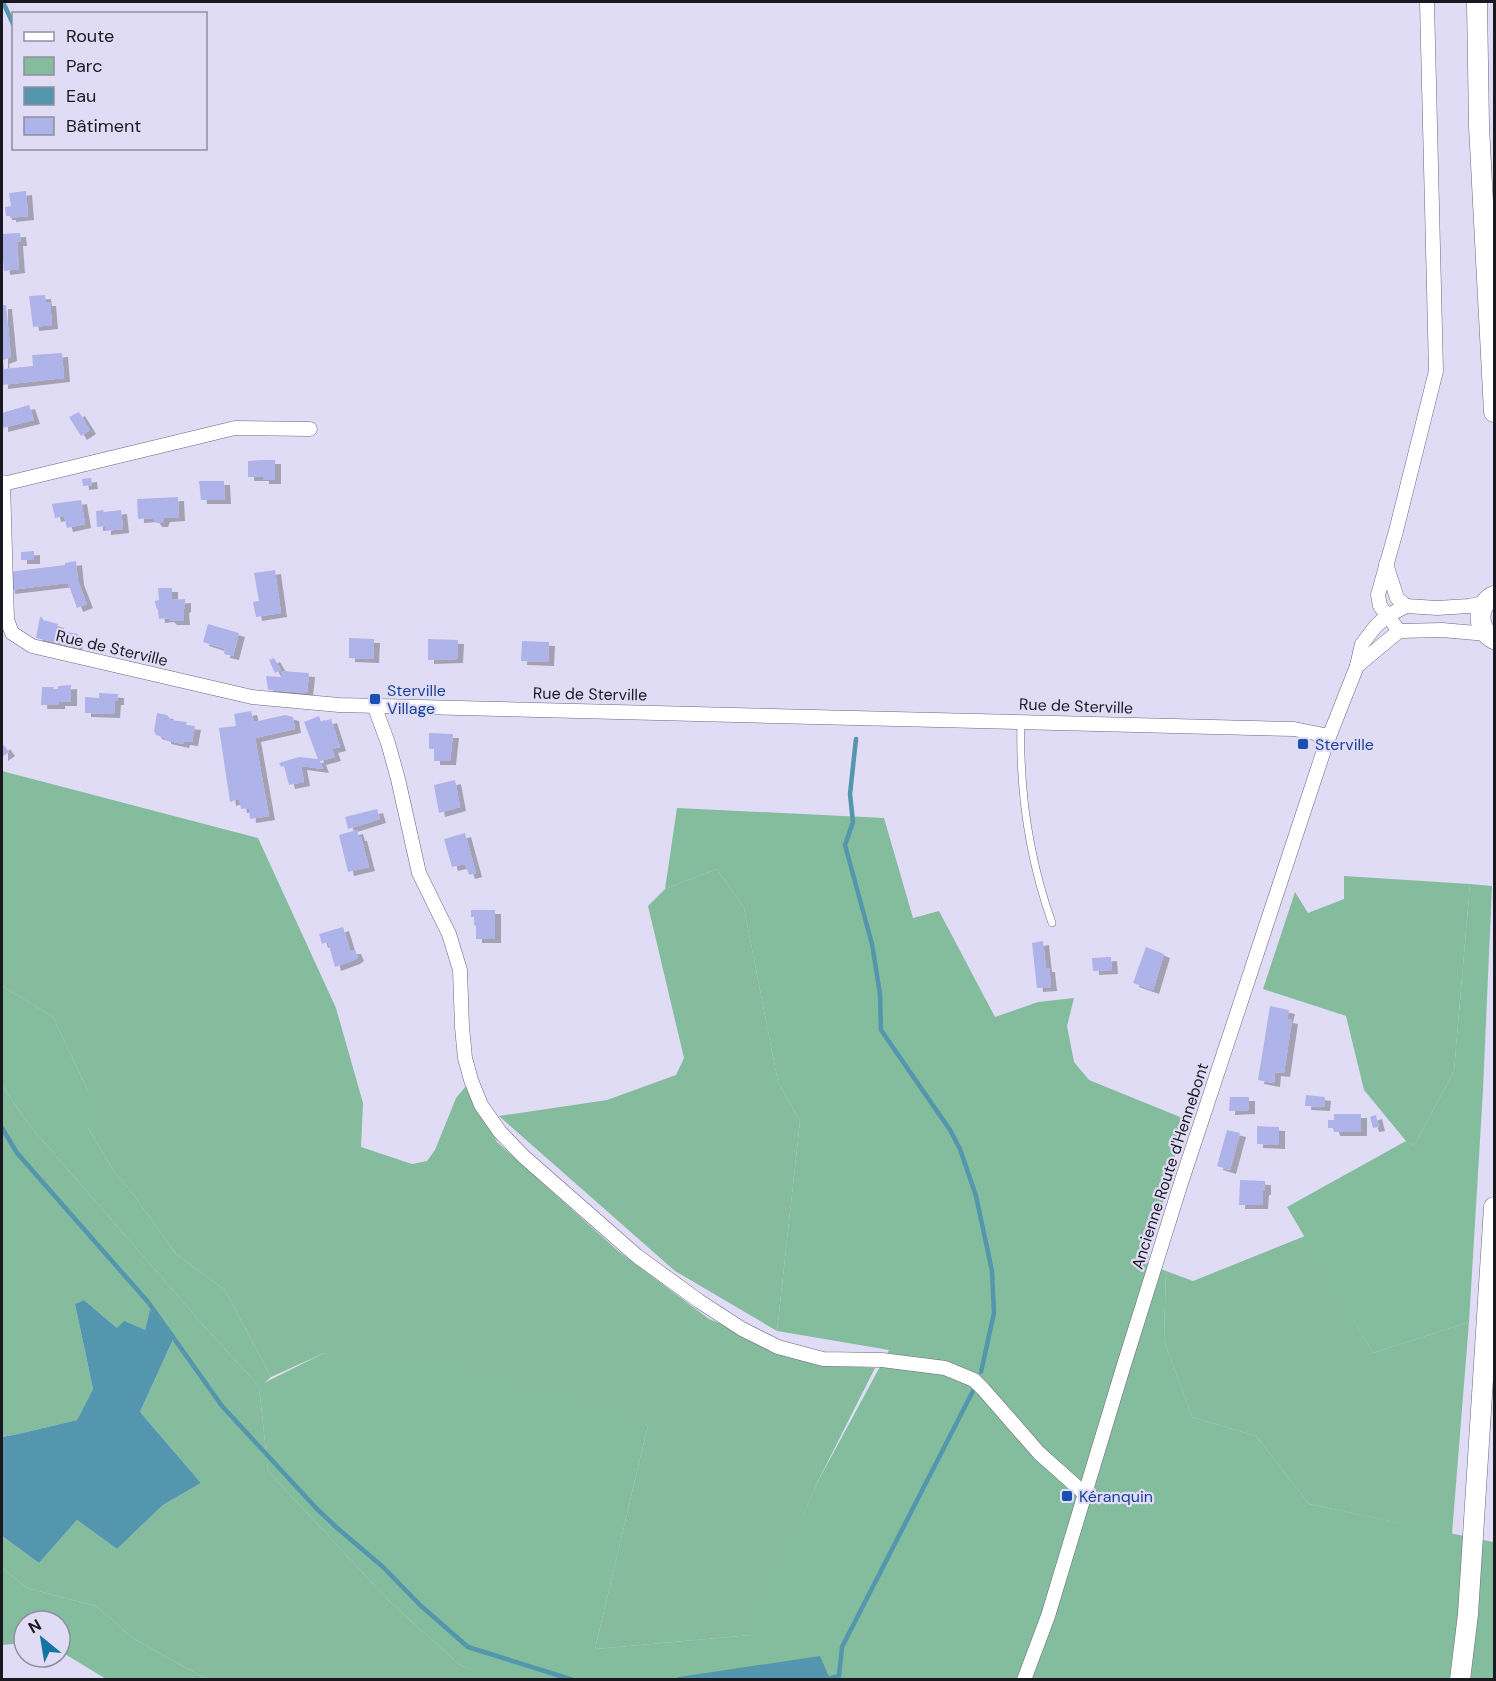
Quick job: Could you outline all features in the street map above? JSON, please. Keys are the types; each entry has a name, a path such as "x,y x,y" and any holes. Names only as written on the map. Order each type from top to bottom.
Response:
{"main road":[{"path":"1476,2 1479,126 1494,412"},
{"path":"1490,599 1481,610 1480,618 1481,626 1491,636"},
{"path":"1460,1680 1468,1614 1494,1207"}],"street":[{"path":"1399,631 1380,606 1378,595 1436,371 1426,2"},
{"path":"2,483 236,428 310,429"},
{"name":"Rue de Sterville","path":"2,483 7,633 32,646 252,698 339,705 1294,729 1329,736"},
{"path":"1386,564 1397,598 1406,606 1437,608 1469,606 1490,599"},
{"name":"Ancienne Route d'Hennebont","path":"1024,1680 1048,1616 1181,1183 1329,736 1357,666 1362,644 1387,616 1406,606"},
{"path":"1357,666 1399,631 1442,630 1491,636"},
{"path":"375,705 388,743 419,873 449,934 460,970 465,1058 471,1080 481,1105 500,1132 523,1156 637,1256 742,1329 778,1347 824,1359 882,1360 945,1368 968,1377 983,1389 1039,1452 1085,1494"}],"lane":[{"path":"1021,721 1026,820 1032,858 1052,923"}],"green space":[{"path":"2,771 258,838 336,1008 363,1103 361,1147 412,1164 427,1161 435,1150 456,1098 466,1086 497,1142 618,1251 709,1319 819,1364 875,1368 817,1483 752,1635 595,1649 648,1425 324,1353 271,1377 225,1290 176,1254 115,1173 88,1128 88,1091 53,1017 2,986"},
{"path":"677,808 884,818 913,918 939,911 995,1017 1038,1002 1074,998 1067,1026 1074,1062 1089,1080 1185,1119 1147,1263 1166,1271 1164,1340 1192,1417 1256,1436 1309,1504 1493,1542 1494,1532 1494,1679 495,1680 460,1665 389,1601 268,1471 259,1386 30,1126 2,1085 2,986 53,1017 88,1091 88,1128 115,1173 176,1254 225,1290 271,1377 264,1383 324,1353 444,1367 648,1425 595,1649 751,1635 817,1483 889,1350 777,1331 800,1121 778,1082 744,908 717,869 665,889"},
{"path":"717,869 744,908 778,1082 800,1121 777,1331 675,1271 499,1116 607,1100 676,1075 684,1058 648,906 665,889"},
{"path":"1344,876 1470,884 1454,1071 1414,1146 1406,1141 1364,1090 1346,1016 1263,989 1295,892 1308,913 1344,899"},
{"path":"1470,884 1492,886 1469,1322 1373,1353 1287,1207 1406,1141 1414,1146 1454,1071"},
{"path":"2,1085 30,1126 259,1386 268,1471 389,1601 460,1665 495,1679 206,1679 134,1639 96,1606 27,1588 2,1568 2,1536 39,1563 77,1520 117,1549 163,1505 201,1483 140,1412 175,1335 150,1311 145,1330 117,1328 84,1300 75,1304 93,1389 77,1420 2,1437"},
{"path":"1305,1236 1373,1353 1469,1322 1452,1534 1309,1504 1256,1436 1192,1417 1164,1340 1166,1271 1193,1281"},
{"path":"2,1568 27,1588 96,1606 134,1639 206,1679 106,1679 72,1658 72,1609 12,1609 12,1644 2,1645"}],"water":[{"path":"84,1300 117,1328 124,1321 145,1330 150,1310 175,1335 140,1412 201,1483 163,1505 117,1549 77,1520 39,1563 2,1536 2,1437 77,1420 93,1389 75,1304"},
{"path":"820,1656 830,1679 673,1679 679,1677"}],"building":[{"path":"26,191 28,216 10,218 6,216 5,207 11,206 9,193"},
{"path":"20,233 21,242 17,242 19,269 4,271 2,234"},
{"path":"45,295 46,302 50,302 52,325 33,327 29,296"},
{"path":"2,305 6,305 11,357 3,360 4,369 33,366 32,355 62,353 64,378 2,385"},
{"path":"29,405 34,420 2,428 2,413"},
{"path":"79,412 90,430 81,436 69,417"},
{"path":"275,460 275,480 248,477 248,461"},
{"path":"91,478 92,485 83,486 82,479"},
{"path":"199,481 224,481 225,500 201,500"},
{"path":"178,497 179,517 164,518 162,523 156,523 153,518 138,519 137,499"},
{"path":"81,500 85,524 67,528 64,516 55,518 52,504"},
{"path":"103,510 104,512 121,510 123,529 105,531 105,526 97,527 96,511"},
{"path":"34,551 34,560 21,560 21,552"},
{"path":"76,561 78,581 87,604 77,608 68,583 9,590 8,572 65,565 65,563"},
{"path":"275,570 281,613 256,617 253,602 259,601 254,573"},
{"path":"158,588 172,588 172,600 185,599 184,621 159,619 155,601 159,600"},
{"path":"40,617 58,624 56,630 78,634 76,647 36,638"},
{"path":"208,624 239,633 233,656 224,654 225,649 203,642"},
{"path":"349,638 374,639 373,659 349,658"},
{"path":"428,639 458,640 457,659 428,660"},
{"path":"522,641 549,642 548,662 521,661"},
{"path":"274,658 281,670 275,673 269,660"},
{"path":"282,671 309,673 307,693 268,690 266,676 281,677"},
{"path":"71,685 71,702 41,705 42,687 58,689 58,686"},
{"path":"99,693 118,694 114,714 85,713 85,697 99,698"},
{"path":"251,711 254,722 285,715 293,717 295,729 255,738 269,816 250,819 249,808 241,809 239,799 230,802 219,728 236,726 234,714"},
{"path":"157,713 167,715 171,720 187,722 186,725 195,726 192,742 184,741 183,744 165,740 156,735 154,731"},
{"path":"319,716 321,722 331,719 340,747 332,749 335,757 320,761 323,769 301,766 304,782 289,785 284,766 281,767 279,763 299,757 318,759 304,722"},
{"path":"429,733 453,734 450,761 434,761 434,749 429,749"},
{"path":"4,745 9,752 2,757 2,747"},
{"path":"455,780 460,807 439,813 434,785"},
{"path":"377,809 380,819 348,829 345,817"},
{"path":"357,830 369,867 348,872 339,835"},
{"path":"465,833 476,873 469,875 465,864 452,867 444,839"},
{"path":"471,910 495,910 495,939 476,939 476,926 474,917 471,917"},
{"path":"343,927 350,950 355,950 358,957 335,967 328,942 322,944 319,934"},
{"path":"1043,941 1051,987 1037,988 1032,943"},
{"path":"1146,947 1164,954 1153,990 1133,983"},
{"path":"1111,957 1112,970 1093,971 1092,958"},
{"path":"1270,1006 1289,1010 1287,1019 1292,1020 1284,1073 1275,1072 1274,1083 1258,1080"},
{"path":"1306,1095 1325,1097 1324,1107 1305,1106"},
{"path":"1230,1097 1249,1097 1249,1110 1229,1111"},
{"path":"1334,1114 1361,1114 1361,1132 1334,1132 1333,1128 1328,1128 1328,1120 1334,1120"},
{"path":"1376,1115 1379,1127 1373,1128 1370,1117"},
{"path":"1257,1126 1279,1127 1279,1145 1257,1144"},
{"path":"1227,1130 1240,1133 1230,1170 1217,1166"},
{"path":"1240,1180 1265,1181 1262,1205 1239,1205"}],"waterway":[{"path":"3,2 12,22"},
{"path":"856,739 850,794 853,822 845,845 872,944 880,994 881,1030 950,1130 960,1149 976,1196 992,1271 994,1313 981,1372"},
{"path":"2,1128 17,1153 148,1302 222,1406 317,1509 468,1647 573,1680"},
{"path":"824,1680 839,1676 842,1647 974,1389"}],"place":[{"name":"Sterville Village","path":"375,699"},
{"name":"Sterville","path":"1303,744"},
{"name":"Kéranquin","path":"1067,1496"}]}
